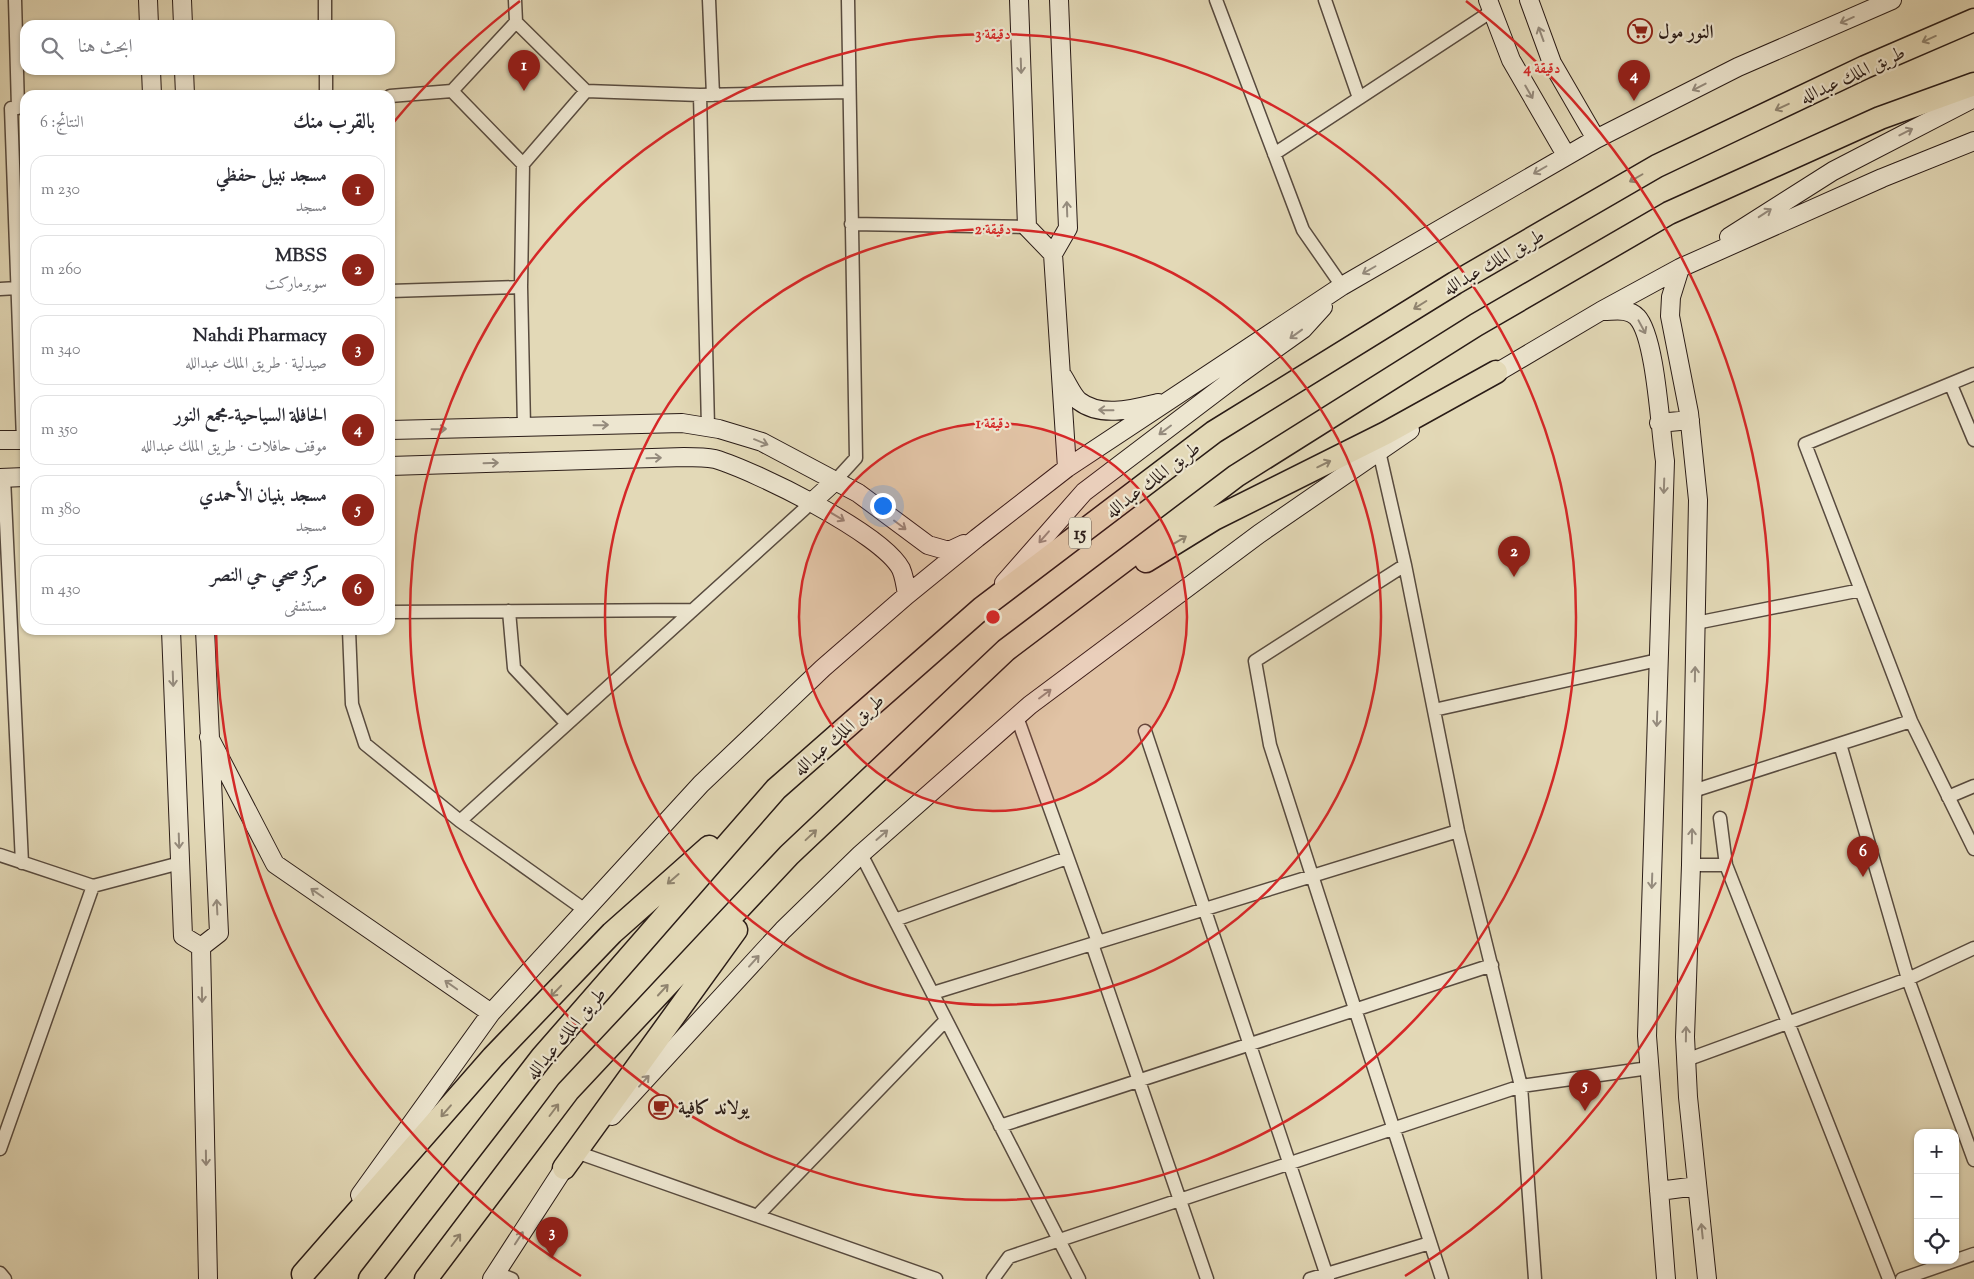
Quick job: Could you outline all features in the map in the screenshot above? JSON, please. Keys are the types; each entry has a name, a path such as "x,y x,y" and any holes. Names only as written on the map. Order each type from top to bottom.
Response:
{"highway":[{"name":"طريق الملك عبدالله","path":"370,1279 542,1057 776,789 982,608 1214,432 1456,283 1656,166 1865,67 1974,20"},
{"path":"426,1279 568,1091 790,855 1006,650 1236,476 1476,325 1669,213 1880,118 1974,84"},
{"path":"1006,650 1119,577 1214,519 1386,433 1496,372"},
{"path":"301,1276 493,1057 612,933 776,789"},
{"path":"572,1161 790,855"}],"main road":[{"path":"148,0 149,20"},
{"path":"182,0 183,20"},
{"path":"1019,0 1027,227 1052,254"},
{"path":"1059,0 1068,228 1052,254 1067,468"},
{"path":"1529,0 1552,63 1596,139"},
{"path":"301,1276 491,1013 585,910 701,784 823,668 907,595 978,538 1067,468 1342,286 1596,139 1738,67 1892,0"},
{"path":"1490,5 1511,60 1566,155"},
{"path":"151,75 152,90"},
{"path":"184,75 185,90"},
{"path":"500,1277 572,1161 783,930 861,854 1017,717 1259,534 1496,372 1680,268 1832,171 1974,98"},
{"path":"1707,1279 1688,1097 1686,1060 1692,865 1698,500 1690,420 1670,316 1671,297 1680,268 1882,178 1974,141"},
{"path":"982,608 1084,492 1237,376 1303,329 1342,286"},
{"path":"1601,311 1627,311 1637,317 1648,338 1665,461 1647,1036 1666,1279"},
{"path":"1060,372 1077,400 1094,410 1127,410 1171,400"},
{"path":"1659,423 1690,420"},
{"path":"395,430 682,423 708,427 762,442 836,481 858,493 928,545 949,551 978,538"},
{"path":"0,440 20,440"},
{"path":"395,466 684,456 713,459 751,473 839,518 884,550 901,569 907,595"},
{"path":"2,478 20,477"},
{"path":"811,503 836,481"},
{"path":"171,635 182,936 201,947"},
{"path":"201,947 219,933 205,635"},
{"path":"209,737 275,864 491,1013"},
{"path":"201,947 208,1279"},
{"path":"1659,1190 1697,1186"}],"street":[{"path":"14,0 13,108 20,339"},
{"path":"324,0 325,20"},
{"path":"515,0 516,22 586,91 707,95 849,92"},
{"path":"708,427 707,95 709,0"},
{"path":"836,481 856,458 848,0"},
{"path":"1216,0 1303,230 1342,286"},
{"path":"1325,0 1359,98"},
{"path":"1274,154 1359,98 1490,5"},
{"path":"395,96 452,91 516,22"},
{"path":"326,75 326,90"},
{"path":"452,91 523,164"},
{"path":"524,427 521,287 523,164 586,91"},
{"path":"852,224 1027,227"},
{"path":"395,291 521,287"},
{"path":"0,289 18,288"},
{"path":"1974,374 1805,444 1911,721 1974,850"},
{"path":"1951,385 1974,440"},
{"path":"1379,451 1405,565 1458,831 1521,1086 1535,1279"},
{"path":"2,478 22,863"},
{"path":"460,821 811,503"},
{"path":"1405,565 1255,661 1270,745 1392,1129 1442,1279"},
{"path":"1696,623 1861,590"},
{"path":"395,612 693,610"},
{"path":"509,611 514,668 567,724"},
{"path":"349,635 352,704 365,744 460,821 585,910"},
{"path":"1434,710 1658,660"},
{"path":"1017,717 1067,858 1139,1080 1207,1279"},
{"path":"1693,791 1911,721"},
{"path":"1145,731 1327,1277"},
{"path":"1840,744 1908,979 1974,1160"},
{"path":"1948,797 1974,786"},
{"path":"1720,818 1726,865 1888,1279"},
{"path":"933,993 1458,831"},
{"path":"861,854 1079,1279"},
{"path":"0,855 93,886 180,863"},
{"path":"895,920 1067,858"},
{"path":"1692,865 1726,865"},
{"path":"0,1149 93,886"},
{"path":"1686,1060 1908,979 1974,948"},
{"path":"1000,1126 1492,965"},
{"path":"757,1216 946,1020"},
{"path":"993,1279 1009,1257 1521,1086 1649,1068"},
{"path":"572,1161 757,1216 936,1279"},
{"path":"1310,1279 1327,1277 1430,1243"},
{"path":"1902,1279 1974,1254"},
{"path":"0,1273 4,1279"}],"place":[{"name":"النور مول","path":"1640,31"},
{"name":"مسجد نبيل حفظي","path":"524,91"},
{"name":"الحافلة السياحية-مجمع النور","path":"1634,101"},
{"name":"MBSS","path":"1514,577"},
{"name":"مركز صحي حي النصر","path":"1863,877"},
{"name":"يولاند كافية","path":"661,1107"},
{"name":"مسجد بنيان الأحمدي","path":"1585,1111"},
{"name":"Nahdi Pharmacy","path":"552,1258"}]}
